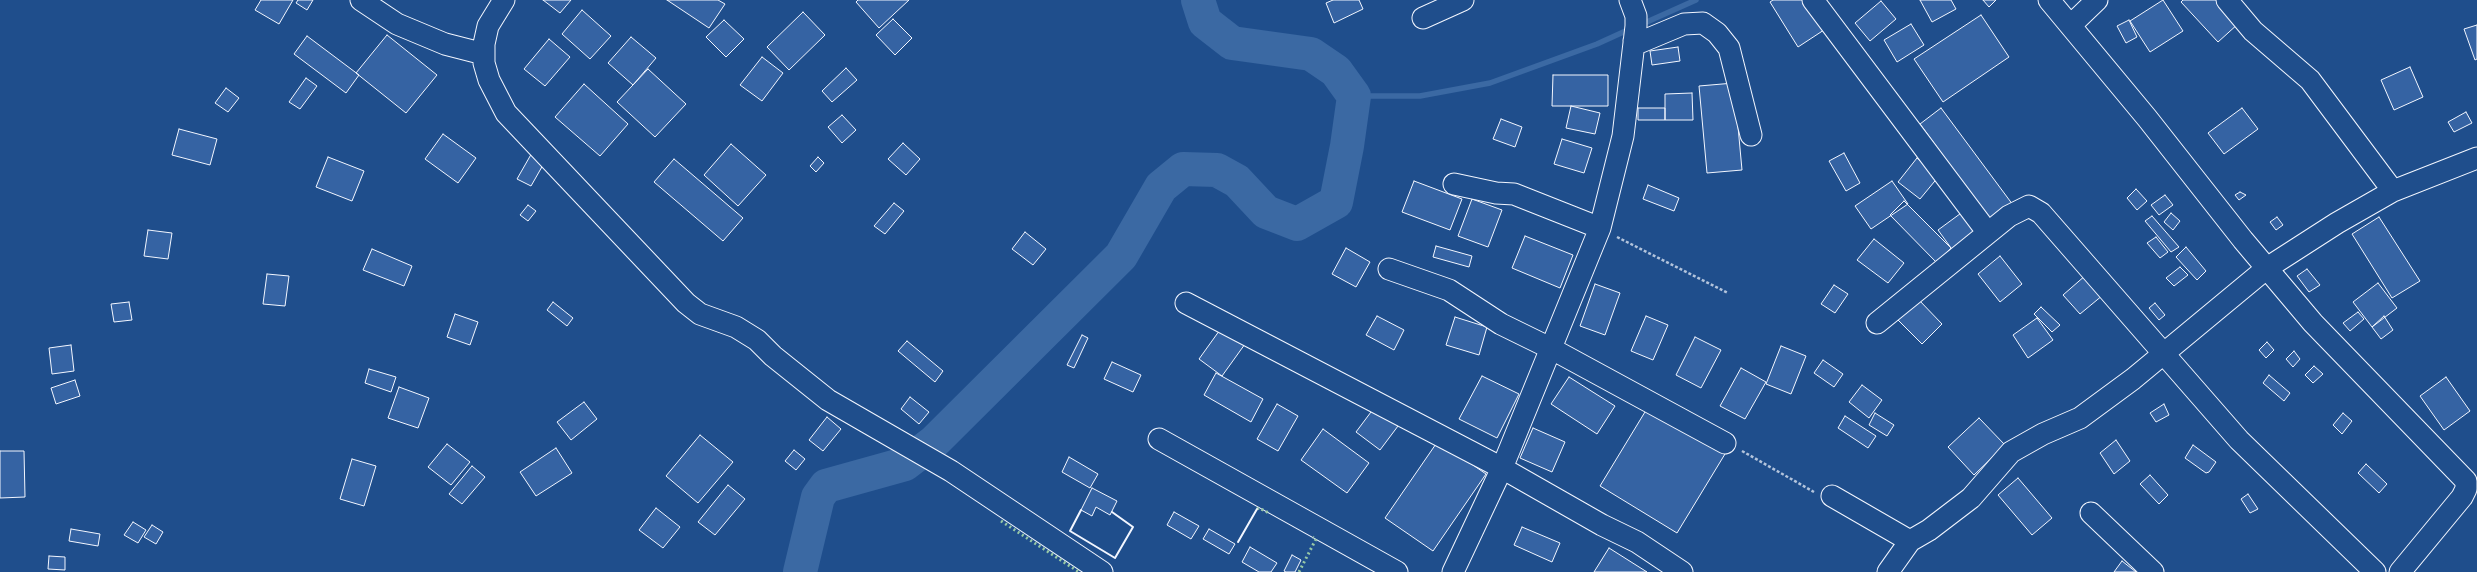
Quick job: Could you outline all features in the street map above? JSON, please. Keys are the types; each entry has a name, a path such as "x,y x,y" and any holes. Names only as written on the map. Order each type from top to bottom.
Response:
{"street":[{"path":"361,0 397,24 445,44 484,54"},
{"path":"504,0 488,26 484,44 484,54 489,80 506,114 686,303 700,314 736,327 757,340 773,356 828,400 912,447 951,471 1102,572"},
{"path":"1423,18 1463,0"},
{"path":"1453,572 1502,468 1552,349 1600,228 1623,136 1636,16 1630,0"},
{"path":"1813,0 1988,233"},
{"path":"2049,0 2071,25 2313,323 2466,482 2466,489 2462,497 2400,572"},
{"path":"2071,25 2097,0"},
{"path":"2227,0 2253,31 2310,80 2393,191"},
{"path":"1634,41 1641,42 1684,24 1703,23 1717,33 1729,48 1751,135"},
{"path":"1888,572 1910,541 1929,530 1971,498 2011,452 2043,434 2080,418 2164,353 2267,268 2337,222 2393,191 2477,160"},
{"path":"1454,184 1496,193 1514,194 1600,228"},
{"path":"1877,323 2009,216 2029,206 2041,212 2239,440 2375,572"},
{"path":"1388,269 1449,290 1501,324 1552,349 1725,443"},
{"path":"1186,303 1502,468 1602,525 1637,542 1682,572"},
{"path":"1159,439 1397,572"},
{"path":"1832,496 1910,541"},
{"path":"2091,513 2153,572"}],"path":[{"path":"1600,228 1728,293"},
{"path":"1725,443 1757,458 1812,491 1832,496"}],"building":[{"path":"261,0 293,0 279,24 255,10"},
{"path":"298,0 313,0 307,10 296,3"},
{"path":"543,0 571,0 560,13"},
{"path":"667,0 718,0 725,4 709,28"},
{"path":"858,0 909,0 879,28 856,2"},
{"path":"1333,0 1359,0 1363,9 1334,23 1326,3"},
{"path":"1773,0 1809,0 1827,28 1798,47 1770,2"},
{"path":"1920,0 1951,0 1956,9 1932,22"},
{"path":"1983,0 1996,0 1989,7"},
{"path":"2163,0 2183,31 2150,52 2130,21"},
{"path":"2183,0 2218,0 2239,23 2218,42 2181,2"},
{"path":"1881,1 1896,19 1870,41 1855,23"},
{"path":"582,10 611,36 590,59 562,34"},
{"path":"803,12 825,35 789,70 767,47"},
{"path":"1981,15 2009,57 1943,102 1914,59"},
{"path":"893,19 912,38 895,55 876,35"},
{"path":"724,20 744,39 726,57 706,37"},
{"path":"2129,20 2137,37 2126,43 2117,26"},
{"path":"1911,24 1924,45 1897,62 1884,40"},
{"path":"2477,25 2477,59 2475,60 2464,29"},
{"path":"387,35 437,75 406,113 356,73"},
{"path":"307,36 359,75 346,93 294,54"},
{"path":"631,37 656,58 633,85 608,63"},
{"path":"549,39 570,57 545,86 524,69"},
{"path":"1678,47 1680,61 1652,65 1650,51"},
{"path":"762,57 783,73 762,101 740,85"},
{"path":"2410,67 2423,97 2394,110 2381,80"},
{"path":"846,68 857,80 832,102 822,91"},
{"path":"648,69 686,104 655,137 617,102"},
{"path":"1553,75 1608,75 1608,106 1552,106"},
{"path":"306,78 317,86 300,109 289,102"},
{"path":"1734,83 1742,170 1707,173 1699,86"},
{"path":"584,84 628,124 600,156 555,117"},
{"path":"226,88 239,98 228,112 215,103"},
{"path":"1692,93 1693,120 1665,120 1665,94"},
{"path":"1571,106 1600,113 1595,134 1566,128"},
{"path":"1638,108 1665,108 1665,120 1638,120"},
{"path":"1941,108 2013,205 1991,221 1920,124"},
{"path":"2242,108 2258,129 2224,154 2208,133"},
{"path":"2466,112 2472,123 2454,132 2448,122"},
{"path":"842,115 856,130 842,143 828,127"},
{"path":"1501,119 1522,127 1515,147 1493,139"},
{"path":"179,129 217,139 210,165 172,155"},
{"path":"443,134 476,158 458,183 425,159"},
{"path":"1562,139 1592,148 1584,173 1554,164"},
{"path":"903,143 920,159 906,175 888,159"},
{"path":"731,144 766,175 738,206 704,175"},
{"path":"533,151 547,158 531,186 517,179"},
{"path":"1844,153 1860,183 1846,191 1829,161"},
{"path":"328,157 364,171 352,201 316,187"},
{"path":"818,157 824,163 816,172 810,166"},
{"path":"1917,158 1939,176 1920,199 1898,182"},
{"path":"674,159 743,218 723,241 654,182"},
{"path":"1414,181 1462,199 1450,230 1402,212"},
{"path":"1892,181 1908,204 1871,229 1855,206"},
{"path":"1648,185 1679,198 1674,211 1643,199"},
{"path":"2136,189 2147,201 2137,210 2127,198"},
{"path":"2240,192 2246,195 2239,200 2235,195"},
{"path":"2165,195 2173,205 2159,215 2151,205"},
{"path":"1472,199 1502,210 1488,247 1458,236"},
{"path":"1904,201 1951,248 1937,263 1890,215"},
{"path":"894,203 904,211 885,234 874,226"},
{"path":"528,205 536,211 528,221 520,215"},
{"path":"1968,208 1985,231 1954,252 1938,230"},
{"path":"2171,213 2180,221 2173,230 2164,222"},
{"path":"2152,216 2179,247 2171,252 2145,221"},
{"path":"2277,217 2283,225 2276,230 2270,222"},
{"path":"2379,217 2420,281 2392,298 2352,234"},
{"path":"148,230 172,233 168,259 144,256"},
{"path":"1025,232 1046,249 1033,265 1012,249"},
{"path":"1525,236 1573,255 1560,288 1512,268"},
{"path":"2156,237 2168,252 2160,258 2147,243"},
{"path":"1874,239 1904,263 1888,283 1857,260"},
{"path":"1436,246 1472,256 1469,267 1433,257"},
{"path":"2186,247 2206,271 2197,280 2176,257"},
{"path":"1346,248 1370,262 1356,287 1332,274"},
{"path":"372,249 412,266 404,286 363,270"},
{"path":"2000,256 2022,284 2000,302 1978,274"},
{"path":"2180,267 2188,275 2174,286 2166,278"},
{"path":"2307,269 2320,285 2309,292 2297,276"},
{"path":"267,274 289,276 285,306 263,304"},
{"path":"2086,275 2103,295 2080,314 2063,295"},
{"path":"2378,283 2397,308 2372,327 2353,302"},
{"path":"1595,284 1620,293 1605,335 1580,326"},
{"path":"1834,285 1848,294 1835,313 1821,304"},
{"path":"1918,299 1942,324 1922,344 1897,319"},
{"path":"129,302 132,320 114,322 111,304"},
{"path":"553,302 573,318 567,326 547,310"},
{"path":"2155,303 2165,315 2159,320 2149,308"},
{"path":"2041,307 2060,325 2052,332 2034,314"},
{"path":"2358,312 2364,319 2350,331 2343,323"},
{"path":"455,314 478,322 470,345 447,337"},
{"path":"1377,316 1404,330 1394,350 1366,335"},
{"path":"1646,316 1668,325 1653,360 1631,351"},
{"path":"2384,316 2393,330 2381,339 2372,327"},
{"path":"1455,317 1487,327 1479,355 1446,345"},
{"path":"2037,318 2053,340 2028,358 2013,335"},
{"path":"1222,327 1245,344 1222,376 1199,359"},
{"path":"1082,335 1088,338 1074,368 1067,365"},
{"path":"1695,337 1721,350 1701,388 1676,375"},
{"path":"907,341 943,371 935,382 898,351"},
{"path":"2267,342 2274,350 2266,358 2259,350"},
{"path":"71,345 74,371 52,374 49,348"},
{"path":"1781,346 1806,356 1791,394 1766,384"},
{"path":"2294,351 2300,359 2293,367 2286,359"},
{"path":"1823,360 1843,374 1834,387 1814,373"},
{"path":"1112,362 1141,375 1133,392 1104,379"},
{"path":"2314,366 2323,374 2313,383 2305,375"},
{"path":"1741,368 1766,382 1745,419 1720,406"},
{"path":"369,369 396,377 391,392 365,383"},
{"path":"1216,373 1263,399 1251,422 1204,395"},
{"path":"2269,375 2290,393 2284,401 2263,383"},
{"path":"1482,376 1519,394 1497,438 1459,419"},
{"path":"1569,377 1615,406 1597,434 1551,404"},
{"path":"2446,377 2470,411 2444,430 2420,396"},
{"path":"75,380 80,396 56,404 51,388"},
{"path":"1862,385 1882,400 1869,418 1849,402"},
{"path":"399,387 429,398 418,428 388,418"},
{"path":"910,397 929,412 919,424 901,409"},
{"path":"584,402 597,419 571,440 557,422"},
{"path":"1277,404 1298,416 1278,451 1257,439"},
{"path":"2164,404 2169,415 2156,422 2150,413"},
{"path":"1648,407 1725,454 1677,533 1600,486"},
{"path":"1374,408 1398,426 1380,450 1356,432"},
{"path":"1875,413 1894,425 1887,436 1869,425"},
{"path":"2343,413 2352,421 2342,434 2333,425"},
{"path":"1845,416 1876,436 1868,448 1838,428"},
{"path":"827,417 841,429 823,451 809,440"},
{"path":"1979,418 2005,445 1974,475 1948,447"},
{"path":"1533,428 1565,442 1552,472 1520,458"},
{"path":"1323,429 1369,463 1347,493 1301,460"},
{"path":"700,435 733,462 698,503 666,476"},
{"path":"2116,440 2130,461 2114,474 2100,453"},
{"path":"1438,441 1486,474 1433,551 1385,518"},
{"path":"447,444 470,462 451,485 428,467"},
{"path":"2193,445 2216,462 2209,472 2206,473 2185,458"},
{"path":"556,448 572,473 536,496 520,472"},
{"path":"794,450 805,459 796,470 785,461"},
{"path":"0,451 24,451 25,497 0,498"},
{"path":"1069,457 1098,474 1090,488 1062,472"},
{"path":"352,459 376,466 364,506 340,499"},
{"path":"2366,464 2387,484 2379,493 2358,473"},
{"path":"472,466 485,477 462,504 449,494"},
{"path":"2150,475 2168,495 2159,504 2140,484"},
{"path":"2018,478 2052,518 2032,535 1998,495"},
{"path":"728,485 745,499 715,535 698,522"},
{"path":"1092,488 1117,501 1110,515 1096,507 1092,516 1081,510"},
{"path":"2248,494 2258,509 2250,513 2241,499"},
{"path":"656,508 680,527 663,548 639,530"},
{"path":"1174,512 1199,526 1191,539 1167,525"},
{"path":"133,522 146,530 138,543 124,535"},
{"path":"152,525 163,532 156,544 144,537"},
{"path":"1522,527 1560,543 1552,562 1514,545"},
{"path":"71,529 100,534 98,546 69,541"},
{"path":"1209,529 1235,544 1229,554 1203,539"},
{"path":"1250,547 1277,563 1271,572 1259,572 1242,562"},
{"path":"1609,548 1647,572 1594,572"},
{"path":"1292,555 1301,560 1295,572 1286,572 1284,571"},
{"path":"49,556 65,557 65,570 48,569"},
{"path":"2122,561 2136,572 2114,572"}],"waterway":[{"path":"800,572 818,497 826,486 905,464 934,442 1121,256 1161,187 1183,169 1217,170 1237,181 1266,212 1297,224 1336,202 1347,146 1354,96 1336,71 1311,54 1232,43 1205,22 1198,0"},
{"path":"1640,25 1696,0"},
{"path":"1354,96 1420,96 1490,83 1597,44 1630,29"}],"hedge":[{"path":"1257,509 1259,508 1269,513"},
{"path":"1001,521 1079,572"},
{"path":"1299,572 1316,539 1313,537"}],"wall":[{"path":"1238,542 1257,509"},
{"path":"1081,510 1070,531 1115,558 1133,527 1112,512"}]}
